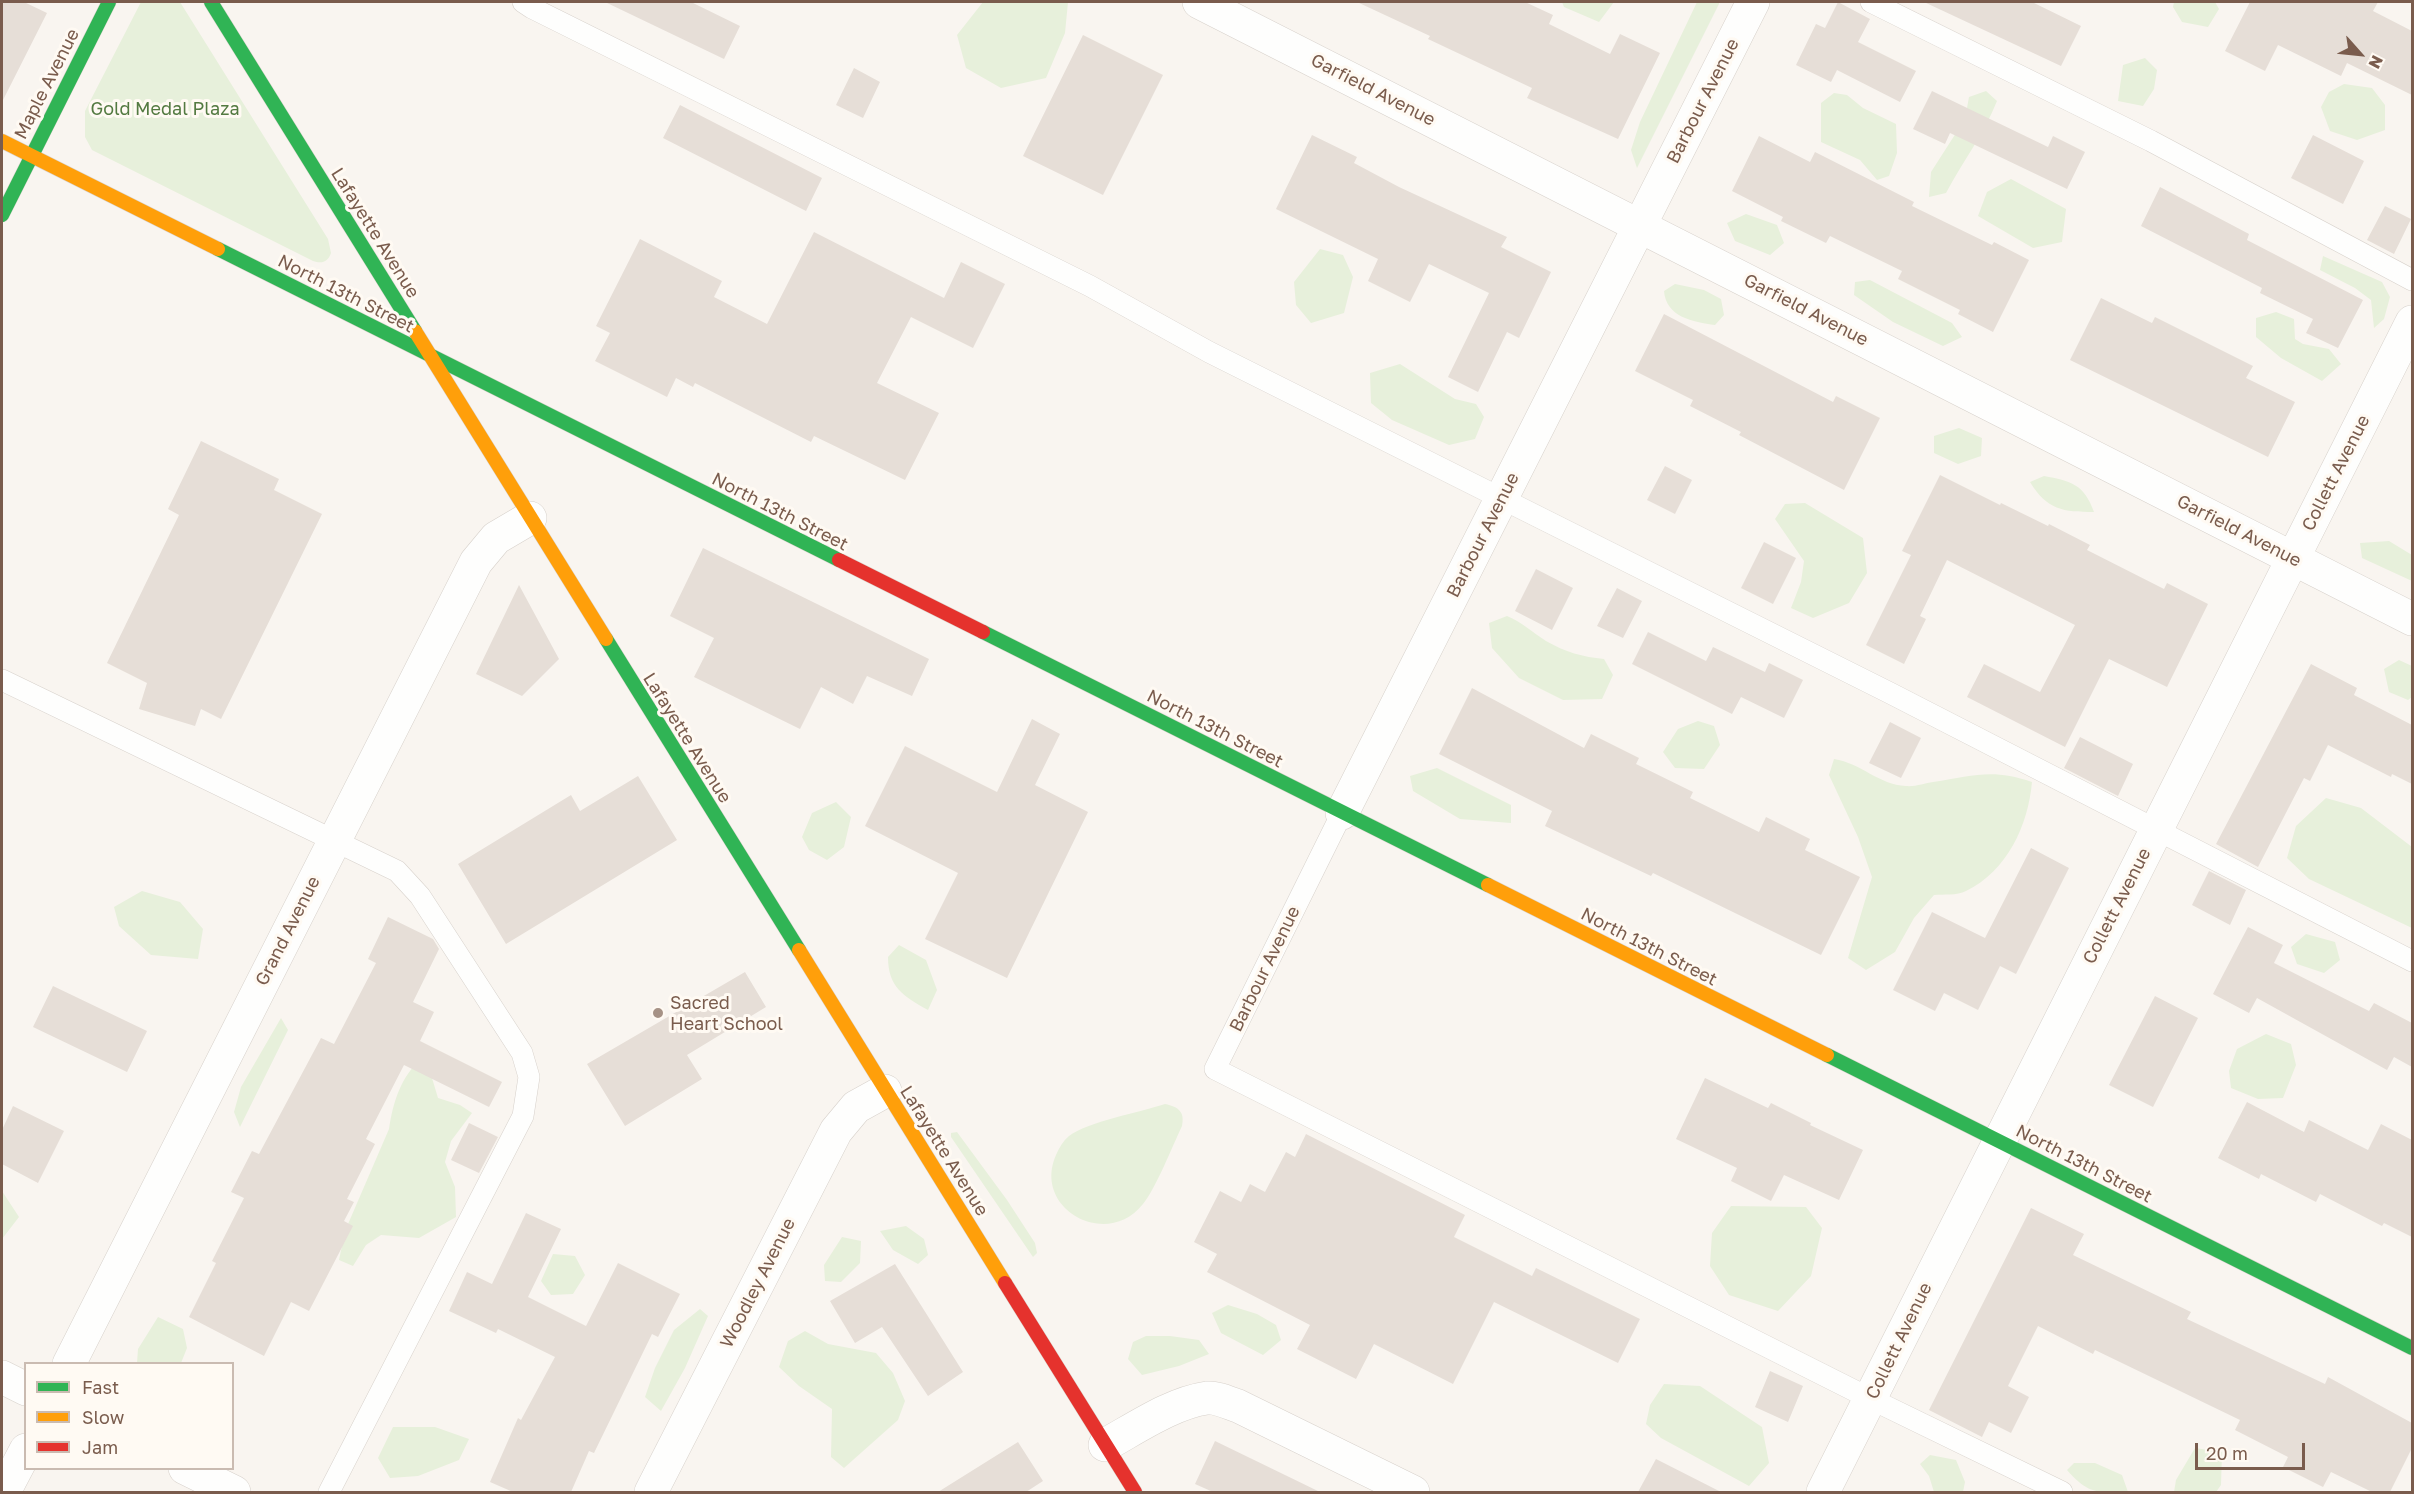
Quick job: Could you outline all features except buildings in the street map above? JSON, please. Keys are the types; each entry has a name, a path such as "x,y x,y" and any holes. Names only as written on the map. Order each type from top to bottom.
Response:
{"main road":[{"name":"Maple Avenue","path":"2,215 109,2"},
{"name":"Lafayette Avenue","path":"211,2 1135,1492"},
{"name":"North 13th Street","path":"2,141 2412,1348"}],"street":[{"name":"Garfield Avenue","path":"1199,2 2412,619"},
{"name":"Barbour Avenue","path":"1342,813 1754,2"},
{"name":"Collett Avenue","path":"1823,1492 2412,321"},
{"name":"Grand Avenue","path":"70,1362 332,841 476,562 496,538 530,518"},
{"name":"Woodley Avenue","path":"651,1492 836,1131 856,1107 885,1091"},
{"path":"2,1377 24,1388"},
{"path":"1105,1445 1148,1421 1190,1403 1209,1398 1238,1406 1413,1492"},
{"path":"4,1492 24,1454"},
{"path":"189,1470 234,1492"}],"lane":[{"path":"524,2 1090,286 1209,352 1502,498 2412,961"},
{"path":"1871,2 2151,141 2412,280"},
{"path":"2,680 397,871 420,896 522,1053 529,1077 523,1116 329,1492"},
{"name":"Barbour Avenue","path":"1342,813 1215,1069 1871,1400"},
{"path":"1871,1400 2062,1492"}],"green space":[{"name":"Gold Medal Plaza","path":"141,2 180,2 328,239 331,253 326,260 313,261 92,150 85,137 85,111"},
{"path":"983,2 1068,2 1065,33 1046,78 1001,88 966,68 957,35"},
{"path":"1562,2 1614,2 1599,22 1564,7"},
{"path":"1697,2 1719,2 1719,4 1637,168 1631,150 1640,122"},
{"path":"2174,2 2215,2 2219,9 2208,27 2182,22 2173,7"},
{"path":"2145,58 2157,70 2154,89 2143,106 2118,101 2123,65"},
{"path":"2344,84 2372,88 2385,105 2385,130 2357,140 2330,131 2321,107 2329,92"},
{"path":"1986,91 1997,101 1986,125 1946,193 1929,197 1931,172 1965,119 1969,97"},
{"path":"1834,93 1847,95 1863,108 1896,124 1897,153 1889,176 1877,180 1860,160 1821,142 1821,103"},
{"path":"2011,179 2066,209 2062,242 2033,248 1978,216 1987,192"},
{"path":"1746,214 1777,225 1784,243 1770,255 1735,241 1727,223"},
{"path":"1320,249 1343,255 1353,277 1344,313 1311,323 1296,305 1294,282"},
{"path":"2323,256 2382,282 2390,297 2384,319 2374,328 2371,300 2355,288 2320,270"},
{"path":"1870,280 1952,323 1962,337 1943,346 1893,322 1854,295 1855,282"},
{"path":"1675,284 1704,290 1721,299 1724,315 1715,325 1682,317 1670,307 1664,291"},
{"path":"2276,312 2294,319 2295,339 2303,344 2329,349 2341,364 2322,381 2281,358 2256,337 2256,318"},
{"path":"1400,364 1455,399 1476,404 1484,417 1475,439 1449,445 1392,420 1371,403 1370,373"},
{"path":"1959,428 1982,438 1981,456 1958,464 1934,453 1934,436"},
{"path":"2044,476 2075,485 2086,495 2094,512 2057,508 2043,499 2030,482"},
{"path":"1805,503 1863,538 1867,573 1849,603 1813,618 1791,608 1801,582 1804,561 1775,519 1785,504"},
{"path":"2389,541 2412,555 2412,581 2362,558 2360,543"},
{"path":"1507,616 1560,648 1604,659 1613,675 1602,699 1563,700 1519,678 1492,648 1489,623"},
{"path":"2399,660 2412,666 2412,697 2408,700 2389,692 2384,669"},
{"path":"1698,721 1714,726 1720,745 1704,769 1675,768 1663,752 1678,729"},
{"path":"1834,759 1844,761 1896,785 1916,785 1982,774 2005,775 2032,782 2026,815 2020,831 2013,846 1993,872 1962,893 1934,895 1914,918 1895,952 1866,970 1848,958 1872,877 1858,837 1829,775"},
{"path":"1437,768 1511,805 1511,823 1460,819 1413,791 1410,776"},
{"path":"2326,798 2361,808 2412,847 2412,928 2309,879 2287,858 2296,826"},
{"path":"836,802 851,817 844,847 827,860 809,850 802,837 812,813"},
{"path":"142,891 180,902 203,929 198,959 151,955 119,926 114,907"},
{"path":"2306,934 2335,942 2340,960 2324,973 2297,964 2291,947"},
{"path":"899,945 926,960 937,990 928,1010 904,995 894,983 888,957"},
{"path":"281,1018 288,1030 240,1127 234,1112 241,1087"},
{"path":"2266,1034 2291,1044 2296,1065 2283,1098 2258,1099 2231,1088 2229,1071 2237,1049"},
{"path":"422,1058 432,1078 438,1098 460,1105 472,1113 451,1141 445,1162 455,1187 456,1217 419,1238 381,1235 366,1245 353,1266 339,1260 345,1231 389,1129 403,1081"},
{"path":"1165,1104 1180,1111 1183,1117 1182,1126 1143,1204 1128,1217 1111,1223 1093,1223 1077,1217 1063,1206 1054,1192 1051,1174 1056,1155 1067,1138 1088,1126"},
{"path":"957,1132 1007,1200 1035,1243 1037,1253 1033,1257 951,1137 951,1133"},
{"path":"2,1191 19,1217 2,1239"},
{"path":"1731,1206 1806,1207 1822,1228 1811,1276 1778,1311 1729,1295 1710,1266 1712,1233"},
{"path":"906,1226 924,1239 928,1255 918,1264 893,1250 880,1231"},
{"path":"842,1237 861,1241 860,1263 841,1282 825,1281 824,1265"},
{"path":"553,1254 575,1256 585,1275 573,1294 551,1295 541,1281"},
{"path":"1228,1305 1257,1314 1276,1325 1281,1340 1263,1355 1221,1333 1212,1313"},
{"path":"700,1309 708,1316 685,1368 661,1411 645,1397 655,1368 674,1330"},
{"path":"158,1317 183,1329 187,1348 181,1362 137,1362 138,1349"},
{"path":"805,1331 828,1344 876,1353 893,1373 905,1401 898,1420 844,1468 831,1457 832,1409 799,1386 779,1367 788,1341"},
{"path":"1146,1336 1170,1336 1199,1340 1209,1354 1179,1366 1142,1375 1128,1359 1133,1342"},
{"path":"1664,1384 1700,1386 1762,1427 1769,1463 1749,1486 1661,1438 1646,1424 1650,1405"},
{"path":"393,1427 435,1427 469,1439 459,1460 418,1476 390,1478 378,1458"},
{"path":"2195,1448 2222,1452 2221,1485 2216,1492 2174,1492 2176,1480"},
{"path":"1930,1455 1956,1460 1965,1482 1963,1492 1934,1492 1929,1476 1920,1464"},
{"path":"2074,1463 2095,1463 2122,1475 2128,1492 2101,1492 2087,1488 2067,1470"}],"traffic: fast":[{"path":"2,215 109,2"},
{"path":"211,2 415,331"},
{"path":"218,249 839,560"},
{"path":"983,632 1488,885"},
{"path":"606,639 799,950"},
{"path":"1827,1055 2412,1348"}],"traffic: slow":[{"path":"2,141 218,249"},
{"path":"415,331 606,639"},
{"path":"1488,885 1827,1055"},
{"path":"799,950 1005,1283"}],"traffic: jam":[{"path":"839,560 983,632"},
{"path":"1005,1283 1135,1492"}],"place":[{"name":"Sacred Heart School","path":"658,1013"}]}
